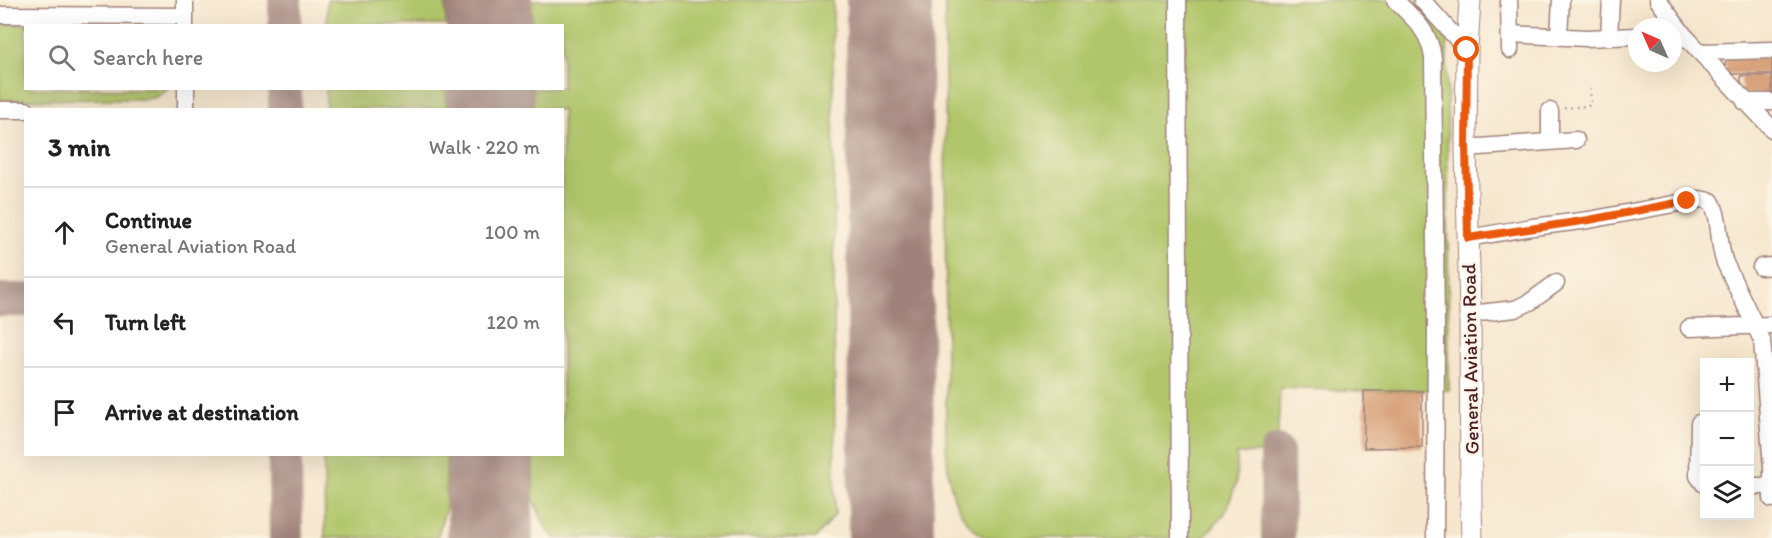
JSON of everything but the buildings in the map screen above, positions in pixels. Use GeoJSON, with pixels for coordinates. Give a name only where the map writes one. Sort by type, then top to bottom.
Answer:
{"type":"FeatureCollection","features":[{"type":"Feature","properties":{"kind":"main road","name":"General Aviation Road"},"geometry":{"type":"LineString","coordinates":[[1470,0],[1466,148],[1472,538]]}},
{"type":"Feature","properties":{"kind":"street"},"geometry":{"type":"LineString","coordinates":[[1178,0],[1180,538]]}},
{"type":"Feature","properties":{"kind":"street"},"geometry":{"type":"LineString","coordinates":[[1395,0],[1425,32],[1432,48],[1433,58],[1436,327],[1435,538]]}},
{"type":"Feature","properties":{"kind":"street"},"geometry":{"type":"LineString","coordinates":[[1422,0],[1467,50]]}},
{"type":"Feature","properties":{"kind":"street"},"geometry":{"type":"LineString","coordinates":[[1559,36],[1561,0]]}},
{"type":"Feature","properties":{"kind":"street"},"geometry":{"type":"LineString","coordinates":[[1609,36],[1611,0]]}},
{"type":"Feature","properties":{"kind":"street"},"geometry":{"type":"LineString","coordinates":[[1658,0],[1667,0]]}},
{"type":"Feature","properties":{"kind":"street"},"geometry":{"type":"LineString","coordinates":[[1658,0],[1669,18]]}},
{"type":"Feature","properties":{"kind":"street"},"geometry":{"type":"LineString","coordinates":[[1509,1],[1510,42],[1559,36],[1586,38],[1628,36]]}},
{"type":"Feature","properties":{"kind":"street"},"geometry":{"type":"LineString","coordinates":[[0,15],[185,14]]}},
{"type":"Feature","properties":{"kind":"street"},"geometry":{"type":"LineString","coordinates":[[1682,37],[1700,52],[1772,129]]}},
{"type":"Feature","properties":{"kind":"street"},"geometry":{"type":"LineString","coordinates":[[1700,52],[1772,50]]}},
{"type":"Feature","properties":{"kind":"street"},"geometry":{"type":"LineString","coordinates":[[186,90],[186,108]]}},
{"type":"Feature","properties":{"kind":"street"},"geometry":{"type":"LineString","coordinates":[[1745,102],[1772,102]]}},
{"type":"Feature","properties":{"kind":"street"},"geometry":{"type":"LineString","coordinates":[[0,110],[24,110]]}},
{"type":"Feature","properties":{"kind":"street"},"geometry":{"type":"LineString","coordinates":[[1550,111],[1550,142]]}},
{"type":"Feature","properties":{"kind":"street"},"geometry":{"type":"LineString","coordinates":[[1466,148],[1576,140]]}},
{"type":"Feature","properties":{"kind":"street"},"geometry":{"type":"LineString","coordinates":[[1468,238],[1589,220],[1701,199],[1711,201],[1717,212],[1725,263],[1764,325],[1762,340],[1772,468],[1772,499]]}},
{"type":"Feature","properties":{"kind":"street"},"geometry":{"type":"LineString","coordinates":[[1470,314],[1515,309],[1530,302],[1556,283]]}},
{"type":"Feature","properties":{"kind":"street"},"geometry":{"type":"LineString","coordinates":[[1689,328],[1764,325]]}},
{"type":"Feature","properties":{"kind":"street"},"geometry":{"type":"LineString","coordinates":[[1699,423],[1698,476],[1700,479]]}},
{"type":"Feature","properties":{"kind":"street"},"geometry":{"type":"LineString","coordinates":[[1754,486],[1772,486]]}},
{"type":"Feature","properties":{"kind":"path"},"geometry":{"type":"LineString","coordinates":[[1550,111],[1588,106],[1591,104],[1590,89]]}},
{"type":"Feature","properties":{"kind":"green space"},"geometry":{"type":"Polygon","coordinates":[[[327,0],[445,0],[446,24],[327,24],[327,0]]]}},
{"type":"Feature","properties":{"kind":"green space"},"geometry":{"type":"Polygon","coordinates":[[[532,0],[833,0],[835,515],[815,538],[555,538],[547,530],[533,499],[533,456],[564,456],[564,108],[533,108],[533,90],[564,90],[564,24],[532,24],[532,0]]]}},
{"type":"Feature","properties":{"kind":"green space"},"geometry":{"type":"Polygon","coordinates":[[[945,0],[1415,0],[1447,35],[1449,390],[1364,391],[1280,388],[1277,452],[1237,454],[1236,484],[1225,513],[1203,538],[985,538],[965,519],[959,509],[951,485],[947,459],[945,0]]]}},
{"type":"Feature","properties":{"kind":"green space"},"geometry":{"type":"Polygon","coordinates":[[[0,24],[24,24],[24,90],[167,90],[157,97],[147,99],[0,100],[0,24]]]}},
{"type":"Feature","properties":{"kind":"green space"},"geometry":{"type":"Polygon","coordinates":[[[326,90],[446,90],[446,108],[326,108],[326,90]]]}},
{"type":"Feature","properties":{"kind":"green space"},"geometry":{"type":"Polygon","coordinates":[[[324,456],[446,456],[446,508],[437,538],[325,538],[324,456]]]}},
{"type":"Feature","properties":{"kind":"taxiway"},"geometry":{"type":"LineString","coordinates":[[285,0],[285,24]]}},
{"type":"Feature","properties":{"kind":"taxiway"},"geometry":{"type":"LineString","coordinates":[[285,90],[285,108]]}},
{"type":"Feature","properties":{"kind":"taxiway"},"geometry":{"type":"LineString","coordinates":[[0,300],[24,300]]}},
{"type":"Feature","properties":{"kind":"taxiway"},"geometry":{"type":"LineString","coordinates":[[1277,452],[1278,538]]}},
{"type":"Feature","properties":{"kind":"taxiway"},"geometry":{"type":"LineString","coordinates":[[285,456],[286,538]]}},
{"type":"Feature","properties":{"kind":"taxiway"},"geometry":{"type":"LineString","coordinates":[[890,521],[894,538]]}},
{"type":"Feature","properties":{"kind":"taxiway"},"geometry":{"type":"LineString","coordinates":[[490,524],[494,538]]}},
{"type":"Feature","properties":{"kind":"runway"},"geometry":{"type":"LineString","coordinates":[[489,0],[489,24]]}},
{"type":"Feature","properties":{"kind":"runway"},"geometry":{"type":"LineString","coordinates":[[889,0],[891,538]]}},
{"type":"Feature","properties":{"kind":"runway"},"geometry":{"type":"LineString","coordinates":[[490,90],[490,108]]}},
{"type":"Feature","properties":{"kind":"runway"},"geometry":{"type":"LineString","coordinates":[[490,456],[490,538]]}},
{"type":"Feature","properties":{"kind":"route"},"geometry":{"type":"LineString","coordinates":[[1467,50],[1468,238],[1589,220],[1687,201]]}}]}
